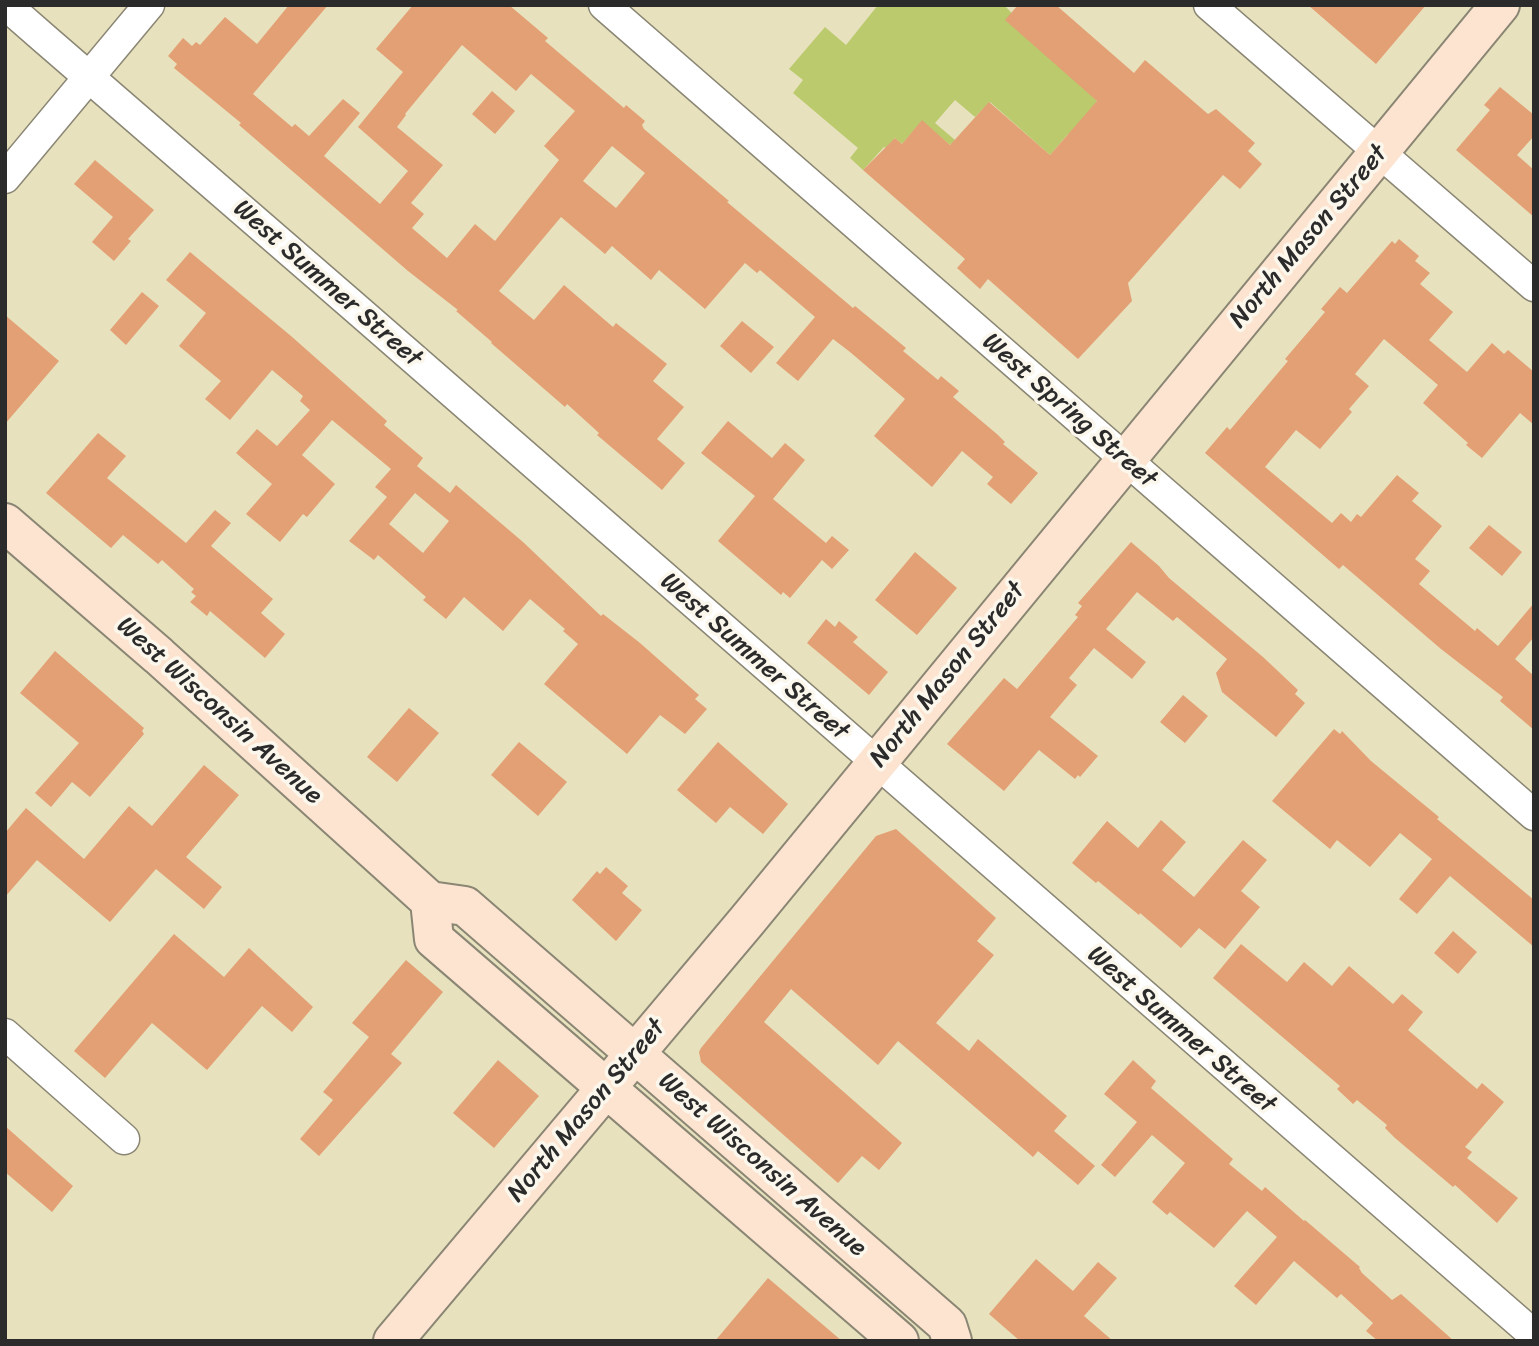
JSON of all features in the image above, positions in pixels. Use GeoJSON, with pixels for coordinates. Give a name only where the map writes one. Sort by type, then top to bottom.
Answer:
{"type":"FeatureCollection","features":[{"type":"Feature","properties":{"kind":"main road","name":"North Mason Street"},"geometry":{"type":"LineString","coordinates":[[393,1341],[635,1054],[1500,5]]}},
{"type":"Feature","properties":{"kind":"main road","name":"West Wisconsin Avenue"},"geometry":{"type":"LineString","coordinates":[[5,523],[159,656],[430,901],[465,906],[947,1325],[952,1341]]}},
{"type":"Feature","properties":{"kind":"main road"},"geometry":{"type":"LineString","coordinates":[[430,901],[434,939],[469,942],[582,1039],[598,1049],[635,1054]]}},
{"type":"Feature","properties":{"kind":"main road","name":"West Wisconsin Avenue"},"geometry":{"type":"LineString","coordinates":[[434,939],[899,1341]]}},
{"type":"Feature","properties":{"kind":"main road"},"geometry":{"type":"LineString","coordinates":[[606,1088],[648,1099],[660,1107],[840,1258],[904,1288]]}},
{"type":"Feature","properties":{"kind":"street","name":"West Summer Street"},"geometry":{"type":"LineString","coordinates":[[6,5],[1534,1335]]}},
{"type":"Feature","properties":{"kind":"street"},"geometry":{"type":"LineString","coordinates":[[5,178],[149,5]]}},
{"type":"Feature","properties":{"kind":"street","name":"West Spring Street"},"geometry":{"type":"LineString","coordinates":[[604,5],[1534,815]]}},
{"type":"Feature","properties":{"kind":"street"},"geometry":{"type":"LineString","coordinates":[[1209,5],[1534,286]]}},
{"type":"Feature","properties":{"kind":"street"},"geometry":{"type":"LineString","coordinates":[[5,1034],[124,1139]]}},
{"type":"Feature","properties":{"kind":"green space"},"geometry":{"type":"Polygon","coordinates":[[[878,5],[1004,5],[1097,101],[1080,133],[1068,134],[1050,155],[990,102],[975,117],[955,100],[935,123],[955,140],[950,145],[922,121],[902,144],[895,138],[863,170],[850,158],[858,148],[793,93],[803,80],[789,69],[825,27],[846,45],[878,5]]]}},
{"type":"Feature","properties":{"kind":"building"},"geometry":{"type":"Polygon","coordinates":[[[289,5],[328,5],[253,94],[292,127],[295,124],[309,136],[343,99],[360,113],[324,156],[380,204],[408,171],[358,127],[403,72],[376,49],[413,5],[509,5],[548,38],[545,41],[624,108],[626,105],[645,121],[642,125],[644,129],[729,201],[727,202],[853,308],[855,306],[906,348],[903,351],[938,380],[941,376],[959,391],[953,397],[1038,473],[1011,504],[987,484],[993,477],[962,451],[932,487],[874,436],[905,399],[850,352],[833,339],[798,381],[776,363],[815,317],[760,270],[757,273],[745,263],[705,309],[659,270],[651,280],[612,246],[605,254],[561,217],[499,291],[534,320],[564,285],[613,327],[616,323],[667,364],[653,381],[684,407],[657,439],[685,463],[662,490],[597,435],[599,433],[567,404],[565,407],[491,343],[456,311],[458,310],[408,271],[239,125],[241,123],[174,68],[177,64],[168,56],[183,38],[192,46],[196,42],[200,45],[225,17],[257,44],[289,5]],[[462,45],[397,127],[443,165],[411,203],[424,214],[412,228],[447,258],[475,224],[495,241],[559,160],[544,146],[575,111],[531,74],[516,91],[462,45]],[[612,146],[583,181],[616,208],[645,173],[612,146]]]}},
{"type":"Feature","properties":{"kind":"building"},"geometry":{"type":"Polygon","coordinates":[[[1018,5],[1056,5],[1134,73],[1145,60],[1208,114],[1216,109],[1255,143],[1248,151],[1262,164],[1240,189],[1223,175],[1128,283],[1132,301],[1078,359],[988,279],[980,289],[957,268],[965,259],[863,170],[895,138],[902,144],[922,120],[950,145],[989,102],[1050,155],[1097,101],[1005,20],[1018,5]]]}},
{"type":"Feature","properties":{"kind":"building"},"geometry":{"type":"Polygon","coordinates":[[[1308,5],[1426,5],[1376,64],[1308,5]]]}},
{"type":"Feature","properties":{"kind":"building"},"geometry":{"type":"Polygon","coordinates":[[[1500,87],[1534,115],[1534,136],[1517,155],[1534,170],[1534,217],[1456,150],[1490,110],[1484,105],[1500,87]]]}},
{"type":"Feature","properties":{"kind":"building"},"geometry":{"type":"Polygon","coordinates":[[[492,91],[515,111],[495,134],[472,114],[492,91]]]}},
{"type":"Feature","properties":{"kind":"building"},"geometry":{"type":"Polygon","coordinates":[[[95,160],[154,210],[128,239],[131,241],[114,261],[92,242],[113,217],[74,184],[95,160]]]}},
{"type":"Feature","properties":{"kind":"building"},"geometry":{"type":"Polygon","coordinates":[[[1399,239],[1419,256],[1415,261],[1430,273],[1420,284],[1453,312],[1429,340],[1467,372],[1492,343],[1504,354],[1508,350],[1534,372],[1534,425],[1520,413],[1482,458],[1423,403],[1438,385],[1384,339],[1355,374],[1369,386],[1349,409],[1352,412],[1320,449],[1296,430],[1265,467],[1332,523],[1341,513],[1351,522],[1357,514],[1361,517],[1397,475],[1419,493],[1412,501],[1442,526],[1415,559],[1430,571],[1419,584],[1475,631],[1477,628],[1498,646],[1534,603],[1534,637],[1515,659],[1534,676],[1534,730],[1500,701],[1503,697],[1441,649],[1343,565],[1339,569],[1205,453],[1227,427],[1230,430],[1288,361],[1285,359],[1325,312],[1321,309],[1340,287],[1347,293],[1392,241],[1395,244],[1399,239]]]}},
{"type":"Feature","properties":{"kind":"building"},"geometry":{"type":"Polygon","coordinates":[[[190,252],[387,421],[384,425],[423,458],[417,466],[450,493],[456,485],[523,542],[601,616],[603,614],[640,643],[699,695],[695,699],[707,709],[685,734],[660,715],[627,754],[544,684],[578,644],[530,599],[503,631],[464,597],[446,619],[423,600],[426,597],[378,555],[374,560],[349,541],[387,497],[375,487],[391,469],[332,420],[302,455],[335,484],[307,517],[303,514],[280,542],[246,514],[272,484],[236,453],[257,429],[277,446],[310,410],[300,401],[303,396],[272,370],[230,420],[205,399],[221,381],[179,346],[206,313],[166,280],[190,252]],[[415,493],[389,524],[423,553],[449,521],[415,493]]]}},
{"type":"Feature","properties":{"kind":"building"},"geometry":{"type":"Polygon","coordinates":[[[142,292],[159,306],[126,345],[110,330],[142,292]]]}},
{"type":"Feature","properties":{"kind":"building"},"geometry":{"type":"Polygon","coordinates":[[[5,315],[59,361],[5,424],[5,315]]]}},
{"type":"Feature","properties":{"kind":"building"},"geometry":{"type":"Polygon","coordinates":[[[742,321],[774,347],[751,373],[720,346],[742,321]]]}},
{"type":"Feature","properties":{"kind":"building"},"geometry":{"type":"Polygon","coordinates":[[[728,421],[772,458],[785,443],[805,460],[773,499],[826,543],[832,536],[849,550],[832,569],[822,560],[790,598],[783,592],[781,595],[718,541],[755,496],[701,453],[728,421]]]}},
{"type":"Feature","properties":{"kind":"building"},"geometry":{"type":"Polygon","coordinates":[[[98,433],[126,456],[107,478],[186,543],[215,510],[231,523],[211,546],[273,599],[261,613],[285,634],[265,658],[210,611],[207,616],[190,602],[196,596],[191,592],[194,589],[162,560],[158,564],[123,535],[111,548],[46,493],[98,433]]]}},
{"type":"Feature","properties":{"kind":"building"},"geometry":{"type":"Polygon","coordinates":[[[1489,525],[1522,552],[1502,576],[1469,548],[1489,525]]]}},
{"type":"Feature","properties":{"kind":"building"},"geometry":{"type":"Polygon","coordinates":[[[1131,542],[1169,578],[1263,657],[1298,690],[1295,694],[1305,703],[1276,737],[1222,692],[1216,673],[1227,659],[1177,617],[1173,621],[1137,592],[1106,629],[1146,662],[1132,679],[1094,648],[1069,678],[1077,685],[1050,717],[1098,756],[1080,777],[1078,775],[1075,779],[1039,750],[1004,791],[947,744],[1004,678],[1017,689],[1078,617],[1075,615],[1082,606],[1078,603],[1131,542]]]}},
{"type":"Feature","properties":{"kind":"building"},"geometry":{"type":"Polygon","coordinates":[[[915,552],[957,588],[917,635],[875,600],[915,552]]]}},
{"type":"Feature","properties":{"kind":"building"},"geometry":{"type":"Polygon","coordinates":[[[826,619],[835,627],[839,621],[858,637],[853,642],[888,672],[869,695],[807,643],[826,619]]]}},
{"type":"Feature","properties":{"kind":"building"},"geometry":{"type":"Polygon","coordinates":[[[55,651],[144,728],[144,734],[90,797],[72,782],[51,807],[35,793],[79,743],[20,693],[55,651]]]}},
{"type":"Feature","properties":{"kind":"building"},"geometry":{"type":"Polygon","coordinates":[[[1183,695],[1208,716],[1185,743],[1160,722],[1183,695]]]}},
{"type":"Feature","properties":{"kind":"building"},"geometry":{"type":"Polygon","coordinates":[[[409,708],[439,733],[397,782],[367,757],[409,708]]]}},
{"type":"Feature","properties":{"kind":"building"},"geometry":{"type":"Polygon","coordinates":[[[1334,729],[1340,734],[1342,731],[1371,761],[1534,900],[1534,947],[1450,876],[1417,914],[1399,899],[1432,859],[1400,833],[1370,867],[1337,840],[1330,849],[1272,801],[1334,729]]]}},
{"type":"Feature","properties":{"kind":"building"},"geometry":{"type":"Polygon","coordinates":[[[519,742],[567,782],[538,816],[491,775],[519,742]]]}},
{"type":"Feature","properties":{"kind":"building"},"geometry":{"type":"Polygon","coordinates":[[[718,742],[788,804],[763,834],[730,807],[716,823],[677,790],[718,742]]]}},
{"type":"Feature","properties":{"kind":"building"},"geometry":{"type":"Polygon","coordinates":[[[204,765],[239,795],[186,857],[222,887],[204,909],[156,869],[110,922],[37,860],[5,897],[5,833],[26,808],[84,859],[129,806],[152,826],[204,765]]]}},
{"type":"Feature","properties":{"kind":"building"},"geometry":{"type":"Polygon","coordinates":[[[1161,820],[1186,842],[1162,870],[1194,897],[1243,840],[1267,860],[1241,891],[1260,907],[1225,949],[1199,928],[1181,948],[1140,913],[1139,915],[1072,863],[1107,821],[1138,848],[1161,820]]]}},
{"type":"Feature","properties":{"kind":"building"},"geometry":{"type":"Polygon","coordinates":[[[896,829],[996,918],[977,941],[994,955],[936,1023],[969,1051],[978,1039],[1067,1116],[1054,1131],[1095,1166],[1078,1185],[1038,1151],[1033,1157],[898,1041],[878,1065],[791,989],[764,1022],[902,1143],[879,1170],[862,1156],[838,1183],[701,1062],[701,1048],[876,836],[896,829]]]}},
{"type":"Feature","properties":{"kind":"building"},"geometry":{"type":"Polygon","coordinates":[[[606,867],[628,886],[622,893],[642,910],[616,941],[572,900],[597,871],[600,874],[606,867]]]}},
{"type":"Feature","properties":{"kind":"building"},"geometry":{"type":"Polygon","coordinates":[[[1453,931],[1477,952],[1458,974],[1434,953],[1453,931]]]}},
{"type":"Feature","properties":{"kind":"building"},"geometry":{"type":"Polygon","coordinates":[[[174,934],[224,977],[249,948],[313,1007],[292,1032],[262,1006],[207,1070],[152,1023],[105,1078],[74,1051],[174,934]]]}},
{"type":"Feature","properties":{"kind":"building"},"geometry":{"type":"Polygon","coordinates":[[[1241,944],[1287,982],[1304,962],[1332,986],[1349,966],[1393,1004],[1402,994],[1423,1012],[1408,1030],[1477,1089],[1482,1083],[1504,1102],[1465,1147],[1472,1152],[1467,1158],[1518,1198],[1497,1223],[1455,1185],[1453,1187],[1395,1138],[1385,1128],[1387,1125],[1357,1100],[1353,1104],[1337,1089],[1340,1086],[1213,978],[1241,944]]]}},
{"type":"Feature","properties":{"kind":"building"},"geometry":{"type":"Polygon","coordinates":[[[406,960],[443,992],[391,1054],[402,1063],[319,1156],[300,1139],[333,1100],[323,1092],[369,1037],[352,1023],[406,960]]]}},
{"type":"Feature","properties":{"kind":"building"},"geometry":{"type":"Polygon","coordinates":[[[498,1060],[539,1096],[494,1148],[453,1113],[498,1060]]]}},
{"type":"Feature","properties":{"kind":"building"},"geometry":{"type":"Polygon","coordinates":[[[1133,1060],[1156,1081],[1151,1088],[1233,1159],[1229,1164],[1262,1191],[1265,1187],[1305,1220],[1360,1267],[1362,1273],[1392,1300],[1401,1294],[1454,1341],[1378,1341],[1366,1331],[1373,1323],[1341,1294],[1337,1298],[1294,1261],[1256,1305],[1234,1286],[1277,1237],[1247,1211],[1214,1248],[1170,1212],[1167,1215],[1152,1202],[1185,1163],[1152,1135],[1115,1177],[1101,1165],[1137,1122],[1104,1094],[1133,1060]]]}},
{"type":"Feature","properties":{"kind":"building"},"geometry":{"type":"Polygon","coordinates":[[[5,1126],[73,1186],[52,1212],[5,1172],[5,1126]]]}},
{"type":"Feature","properties":{"kind":"building"},"geometry":{"type":"Polygon","coordinates":[[[1036,1259],[1073,1291],[1098,1262],[1117,1278],[1084,1316],[1113,1341],[1020,1341],[989,1314],[1036,1259]]]}},
{"type":"Feature","properties":{"kind":"building"},"geometry":{"type":"Polygon","coordinates":[[[768,1278],[842,1341],[715,1341],[768,1278]]]}}]}
